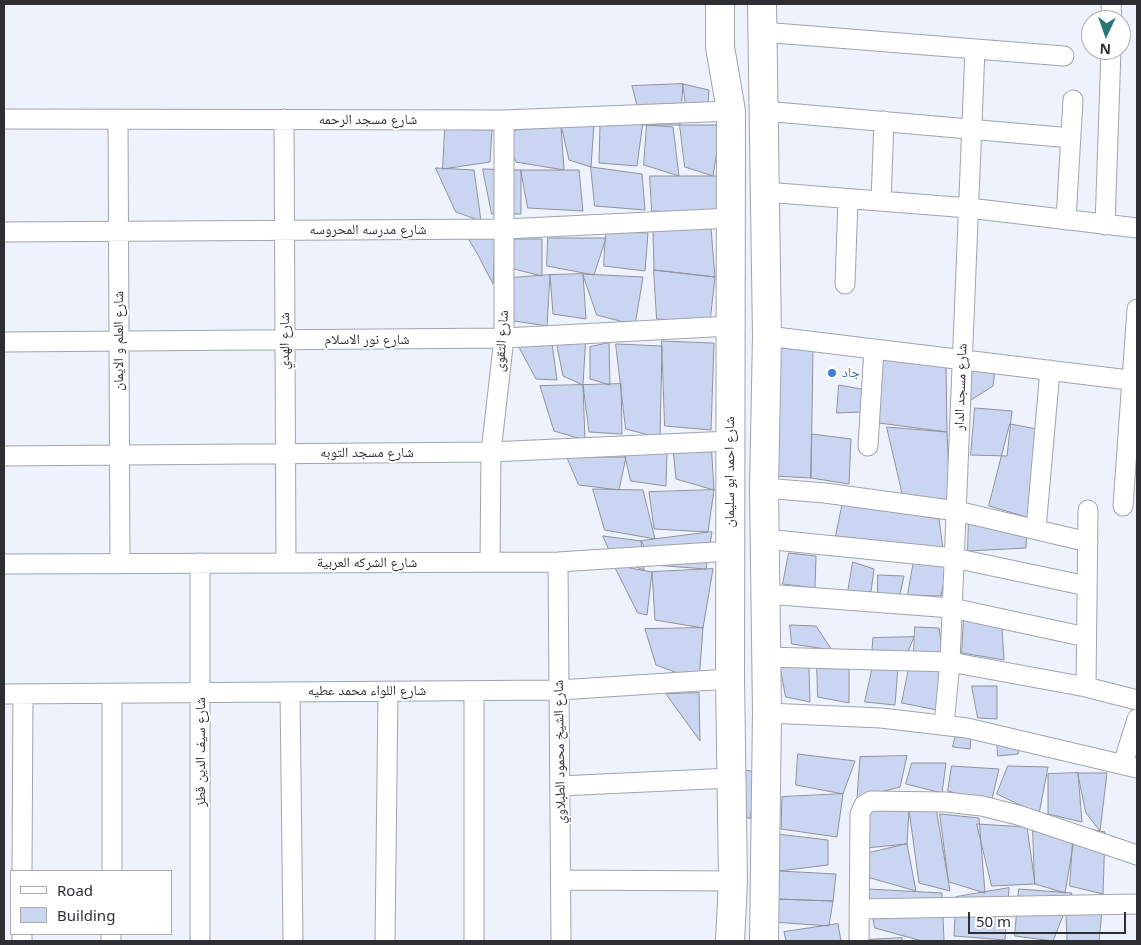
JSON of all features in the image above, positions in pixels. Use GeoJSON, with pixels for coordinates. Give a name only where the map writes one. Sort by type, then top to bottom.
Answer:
{"type":"FeatureCollection","features":[{"type":"Feature","properties":{"kind":"main road","name":"شارع احمد ابو سليمان"},"geometry":{"type":"LineString","coordinates":[[720,4],[720,47],[731,111],[730,678],[733,881],[730,941]]}},
{"type":"Feature","properties":{"kind":"main road"},"geometry":{"type":"LineString","coordinates":[[762,4],[767,336],[764,488],[767,713],[764,941]]}},
{"type":"Feature","properties":{"kind":"main road"},"geometry":{"type":"LineString","coordinates":[[720,47],[763,41]]}},
{"type":"Feature","properties":{"kind":"main road"},"geometry":{"type":"LineString","coordinates":[[730,430],[765,427]]}},
{"type":"Feature","properties":{"kind":"main road"},"geometry":{"type":"LineString","coordinates":[[731,768],[766,768]]}},
{"type":"Feature","properties":{"kind":"street"},"geometry":{"type":"LineString","coordinates":[[763,41],[975,48],[1064,56]]}},
{"type":"Feature","properties":{"kind":"street","name":"شارع مسجد الدار"},"geometry":{"type":"LineString","coordinates":[[944,725],[950,662],[975,48]]}},
{"type":"Feature","properties":{"kind":"street"},"geometry":{"type":"LineString","coordinates":[[1105,225],[1111,60]]}},
{"type":"Feature","properties":{"kind":"street"},"geometry":{"type":"LineString","coordinates":[[1066,220],[1073,100]]}},
{"type":"Feature","properties":{"kind":"street","name":"شارع مسجد الرحمه"},"geometry":{"type":"LineString","coordinates":[[4,118],[504,120],[731,111]]}},
{"type":"Feature","properties":{"kind":"street"},"geometry":{"type":"LineString","coordinates":[[764,111],[1071,138]]}},
{"type":"Feature","properties":{"kind":"street","name":"شارع العلم و الايمان"},"geometry":{"type":"LineString","coordinates":[[118,119],[120,564]]}},
{"type":"Feature","properties":{"kind":"street","name":"شارع الهدي"},"geometry":{"type":"LineString","coordinates":[[284,119],[286,563]]}},
{"type":"Feature","properties":{"kind":"street","name":"شارع التقوى"},"geometry":{"type":"LineString","coordinates":[[490,562],[491,452],[504,338],[504,120]]}},
{"type":"Feature","properties":{"kind":"street"},"geometry":{"type":"LineString","coordinates":[[881,201],[884,122]]}},
{"type":"Feature","properties":{"kind":"street"},"geometry":{"type":"LineString","coordinates":[[765,192],[968,208],[1137,228]]}},
{"type":"Feature","properties":{"kind":"street"},"geometry":{"type":"LineString","coordinates":[[845,284],[848,199]]}},
{"type":"Feature","properties":{"kind":"street","name":"شارع مدرسه المحروسه"},"geometry":{"type":"LineString","coordinates":[[4,232],[505,230],[731,218]]}},
{"type":"Feature","properties":{"kind":"street"},"geometry":{"type":"LineString","coordinates":[[1123,506],[1135,380],[1137,309]]}},
{"type":"Feature","properties":{"kind":"street","name":"شارع نور الاسلام"},"geometry":{"type":"LineString","coordinates":[[4,342],[504,338],[731,326]]}},
{"type":"Feature","properties":{"kind":"street"},"geometry":{"type":"LineString","coordinates":[[767,336],[1135,380]]}},
{"type":"Feature","properties":{"kind":"street"},"geometry":{"type":"LineString","coordinates":[[868,446],[874,349]]}},
{"type":"Feature","properties":{"kind":"street"},"geometry":{"type":"LineString","coordinates":[[1036,529],[1050,370]]}},
{"type":"Feature","properties":{"kind":"street","name":"شارع مسجد التوبه"},"geometry":{"type":"LineString","coordinates":[[4,456],[491,452],[730,430]]}},
{"type":"Feature","properties":{"kind":"street"},"geometry":{"type":"LineString","coordinates":[[764,488],[869,498],[956,511],[1088,542]]}},
{"type":"Feature","properties":{"kind":"street"},"geometry":{"type":"LineString","coordinates":[[1086,687],[1088,510]]}},
{"type":"Feature","properties":{"kind":"street"},"geometry":{"type":"LineString","coordinates":[[765,539],[954,558],[1087,586]]}},
{"type":"Feature","properties":{"kind":"street","name":"شارع الشركه العربية"},"geometry":{"type":"LineString","coordinates":[[4,564],[558,562],[730,551]]}},
{"type":"Feature","properties":{"kind":"street","name":"شارع الشيخ محمود الطبلاوي"},"geometry":{"type":"LineString","coordinates":[[558,562],[561,941]]}},
{"type":"Feature","properties":{"kind":"street","name":"شارع سيف الدين قطز"},"geometry":{"type":"LineString","coordinates":[[200,563],[202,692],[200,941]]}},
{"type":"Feature","properties":{"kind":"street"},"geometry":{"type":"LineString","coordinates":[[766,594],[952,608],[1086,637]]}},
{"type":"Feature","properties":{"kind":"street"},"geometry":{"type":"LineString","coordinates":[[766,657],[950,662],[1086,687],[1137,700]]}},
{"type":"Feature","properties":{"kind":"street","name":"شارع اللواء محمد عطيه"},"geometry":{"type":"LineString","coordinates":[[4,694],[559,690],[730,678]]}},
{"type":"Feature","properties":{"kind":"street"},"geometry":{"type":"LineString","coordinates":[[474,690],[474,941]]}},
{"type":"Feature","properties":{"kind":"street"},"geometry":{"type":"LineString","coordinates":[[385,941],[388,691]]}},
{"type":"Feature","properties":{"kind":"street"},"geometry":{"type":"LineString","coordinates":[[290,692],[293,941]]}},
{"type":"Feature","properties":{"kind":"street"},"geometry":{"type":"LineString","coordinates":[[112,693],[112,870]]}},
{"type":"Feature","properties":{"kind":"street"},"geometry":{"type":"LineString","coordinates":[[22,870],[23,694]]}},
{"type":"Feature","properties":{"kind":"street"},"geometry":{"type":"LineString","coordinates":[[767,713],[881,718],[944,725],[1055,747],[1130,766],[1137,719]]}},
{"type":"Feature","properties":{"kind":"street"},"geometry":{"type":"LineString","coordinates":[[560,786],[731,768]]}},
{"type":"Feature","properties":{"kind":"street"},"geometry":{"type":"LineString","coordinates":[[859,941],[860,814],[864,805],[875,800],[945,802],[982,806],[1018,815],[1137,854]]}},
{"type":"Feature","properties":{"kind":"street"},"geometry":{"type":"LineString","coordinates":[[561,880],[733,881]]}},
{"type":"Feature","properties":{"kind":"street"},"geometry":{"type":"LineString","coordinates":[[859,909],[1137,904]]}},
{"type":"Feature","properties":{"kind":"building"},"geometry":{"type":"Polygon","coordinates":[[[683,84],[680,125],[642,125],[632,86],[683,84]]]}},
{"type":"Feature","properties":{"kind":"building"},"geometry":{"type":"Polygon","coordinates":[[[683,84],[709,90],[707,121],[688,120],[683,84]]]}},
{"type":"Feature","properties":{"kind":"building"},"geometry":{"type":"Polygon","coordinates":[[[644,114],[637,166],[599,163],[600,126],[644,114]]]}},
{"type":"Feature","properties":{"kind":"building"},"geometry":{"type":"Polygon","coordinates":[[[594,124],[591,167],[569,160],[561,125],[594,124]]]}},
{"type":"Feature","properties":{"kind":"building"},"geometry":{"type":"Polygon","coordinates":[[[561,125],[564,170],[516,162],[504,132],[561,125]]]}},
{"type":"Feature","properties":{"kind":"building"},"geometry":{"type":"Polygon","coordinates":[[[647,125],[673,127],[679,176],[644,165],[647,125]]]}},
{"type":"Feature","properties":{"kind":"building"},"geometry":{"type":"Polygon","coordinates":[[[680,125],[721,125],[713,176],[685,167],[680,125]]]}},
{"type":"Feature","properties":{"kind":"building"},"geometry":{"type":"Polygon","coordinates":[[[445,129],[492,130],[490,162],[443,169],[445,129]]]}},
{"type":"Feature","properties":{"kind":"building"},"geometry":{"type":"Polygon","coordinates":[[[591,167],[642,174],[645,210],[595,206],[591,167]]]}},
{"type":"Feature","properties":{"kind":"building"},"geometry":{"type":"Polygon","coordinates":[[[436,168],[474,170],[481,221],[456,212],[436,168]]]}},
{"type":"Feature","properties":{"kind":"building"},"geometry":{"type":"Polygon","coordinates":[[[483,169],[521,170],[521,214],[492,214],[483,169]]]}},
{"type":"Feature","properties":{"kind":"building"},"geometry":{"type":"Polygon","coordinates":[[[521,170],[579,170],[583,211],[528,208],[521,170]]]}},
{"type":"Feature","properties":{"kind":"building"},"geometry":{"type":"Polygon","coordinates":[[[650,176],[720,176],[716,214],[652,211],[650,176]]]}},
{"type":"Feature","properties":{"kind":"building"},"geometry":{"type":"Polygon","coordinates":[[[458,221],[496,221],[493,284],[478,255],[458,221]]]}},
{"type":"Feature","properties":{"kind":"building"},"geometry":{"type":"Polygon","coordinates":[[[711,228],[715,277],[654,270],[653,231],[711,228]]]}},
{"type":"Feature","properties":{"kind":"building"},"geometry":{"type":"Polygon","coordinates":[[[606,232],[648,233],[645,271],[604,266],[606,232]]]}},
{"type":"Feature","properties":{"kind":"building"},"geometry":{"type":"Polygon","coordinates":[[[548,238],[606,238],[594,275],[547,266],[548,238]]]}},
{"type":"Feature","properties":{"kind":"building"},"geometry":{"type":"Polygon","coordinates":[[[511,239],[542,239],[542,276],[514,269],[511,239]]]}},
{"type":"Feature","properties":{"kind":"building"},"geometry":{"type":"Polygon","coordinates":[[[654,270],[715,277],[710,322],[657,319],[654,270]]]}},
{"type":"Feature","properties":{"kind":"building"},"geometry":{"type":"Polygon","coordinates":[[[583,274],[643,277],[635,325],[597,315],[583,274]]]}},
{"type":"Feature","properties":{"kind":"building"},"geometry":{"type":"Polygon","coordinates":[[[583,274],[586,319],[553,314],[550,275],[583,274]]]}},
{"type":"Feature","properties":{"kind":"building"},"geometry":{"type":"Polygon","coordinates":[[[550,275],[547,326],[514,321],[510,278],[550,275]]]}},
{"type":"Feature","properties":{"kind":"building"},"geometry":{"type":"Polygon","coordinates":[[[586,334],[583,385],[563,376],[556,341],[586,334]]]}},
{"type":"Feature","properties":{"kind":"building"},"geometry":{"type":"Polygon","coordinates":[[[551,336],[557,380],[536,379],[514,338],[551,336]]]}},
{"type":"Feature","properties":{"kind":"building"},"geometry":{"type":"Polygon","coordinates":[[[662,341],[714,343],[711,430],[665,426],[662,341]]]}},
{"type":"Feature","properties":{"kind":"building"},"geometry":{"type":"Polygon","coordinates":[[[609,343],[610,385],[590,379],[590,347],[609,343]]]}},
{"type":"Feature","properties":{"kind":"building"},"geometry":{"type":"Polygon","coordinates":[[[616,344],[662,346],[660,438],[626,429],[616,344]]]}},
{"type":"Feature","properties":{"kind":"building"},"geometry":{"type":"Polygon","coordinates":[[[773,347],[813,351],[811,478],[775,476],[773,347]]]}},
{"type":"Feature","properties":{"kind":"building"},"geometry":{"type":"Polygon","coordinates":[[[874,357],[946,365],[947,432],[879,423],[874,357]]]}},
{"type":"Feature","properties":{"kind":"building"},"geometry":{"type":"Polygon","coordinates":[[[971,367],[995,370],[993,386],[968,402],[971,367]]]}},
{"type":"Feature","properties":{"kind":"building"},"geometry":{"type":"Polygon","coordinates":[[[621,384],[622,434],[589,432],[583,385],[621,384]]]}},
{"type":"Feature","properties":{"kind":"building"},"geometry":{"type":"Polygon","coordinates":[[[583,385],[585,440],[554,431],[540,386],[583,385]]]}},
{"type":"Feature","properties":{"kind":"building"},"geometry":{"type":"Polygon","coordinates":[[[839,385],[872,391],[863,412],[837,413],[839,385]]]}},
{"type":"Feature","properties":{"kind":"building"},"geometry":{"type":"Polygon","coordinates":[[[975,408],[1012,411],[1007,456],[971,455],[975,408]]]}},
{"type":"Feature","properties":{"kind":"building"},"geometry":{"type":"Polygon","coordinates":[[[1010,424],[1037,429],[1030,518],[989,506],[1010,424]]]}},
{"type":"Feature","properties":{"kind":"building"},"geometry":{"type":"Polygon","coordinates":[[[887,427],[947,432],[950,501],[903,496],[887,427]]]}},
{"type":"Feature","properties":{"kind":"building"},"geometry":{"type":"Polygon","coordinates":[[[812,434],[851,439],[849,484],[811,478],[812,434]]]}},
{"type":"Feature","properties":{"kind":"building"},"geometry":{"type":"Polygon","coordinates":[[[711,441],[714,490],[676,479],[673,449],[711,441]]]}},
{"type":"Feature","properties":{"kind":"building"},"geometry":{"type":"Polygon","coordinates":[[[623,446],[667,453],[666,486],[631,481],[623,446]]]}},
{"type":"Feature","properties":{"kind":"building"},"geometry":{"type":"Polygon","coordinates":[[[567,457],[626,457],[619,490],[579,485],[567,457]]]}},
{"type":"Feature","properties":{"kind":"building"},"geometry":{"type":"Polygon","coordinates":[[[593,489],[643,490],[655,539],[605,530],[593,489]]]}},
{"type":"Feature","properties":{"kind":"building"},"geometry":{"type":"Polygon","coordinates":[[[714,490],[708,532],[654,529],[649,492],[714,490]]]}},
{"type":"Feature","properties":{"kind":"building"},"geometry":{"type":"Polygon","coordinates":[[[843,501],[939,519],[943,549],[836,536],[843,501]]]}},
{"type":"Feature","properties":{"kind":"building"},"geometry":{"type":"Polygon","coordinates":[[[969,513],[1027,527],[1026,548],[968,551],[969,513]]]}},
{"type":"Feature","properties":{"kind":"building"},"geometry":{"type":"Polygon","coordinates":[[[712,532],[706,569],[654,565],[641,541],[712,532]]]}},
{"type":"Feature","properties":{"kind":"building"},"geometry":{"type":"Polygon","coordinates":[[[603,536],[641,541],[644,570],[613,558],[603,536]]]}},
{"type":"Feature","properties":{"kind":"building"},"geometry":{"type":"Polygon","coordinates":[[[789,553],[816,556],[815,588],[783,584],[789,553]]]}},
{"type":"Feature","properties":{"kind":"building"},"geometry":{"type":"Polygon","coordinates":[[[914,560],[947,566],[941,596],[908,595],[914,560]]]}},
{"type":"Feature","properties":{"kind":"building"},"geometry":{"type":"Polygon","coordinates":[[[853,562],[874,569],[871,592],[848,592],[853,562]]]}},
{"type":"Feature","properties":{"kind":"building"},"geometry":{"type":"Polygon","coordinates":[[[614,565],[652,572],[647,615],[638,613],[614,565]]]}},
{"type":"Feature","properties":{"kind":"building"},"geometry":{"type":"Polygon","coordinates":[[[713,569],[703,628],[655,620],[652,572],[713,569]]]}},
{"type":"Feature","properties":{"kind":"building"},"geometry":{"type":"Polygon","coordinates":[[[878,575],[904,576],[900,594],[878,596],[878,575]]]}},
{"type":"Feature","properties":{"kind":"building"},"geometry":{"type":"Polygon","coordinates":[[[964,617],[1002,628],[1004,660],[962,653],[964,617]]]}},
{"type":"Feature","properties":{"kind":"building"},"geometry":{"type":"Polygon","coordinates":[[[790,625],[816,626],[832,650],[792,644],[790,625]]]}},
{"type":"Feature","properties":{"kind":"building"},"geometry":{"type":"Polygon","coordinates":[[[915,627],[939,628],[943,654],[914,652],[915,627]]]}},
{"type":"Feature","properties":{"kind":"building"},"geometry":{"type":"Polygon","coordinates":[[[703,628],[699,681],[656,665],[645,629],[703,628]]]}},
{"type":"Feature","properties":{"kind":"building"},"geometry":{"type":"Polygon","coordinates":[[[914,637],[907,654],[872,650],[873,638],[914,637]]]}},
{"type":"Feature","properties":{"kind":"building"},"geometry":{"type":"Polygon","coordinates":[[[910,663],[944,670],[937,710],[902,703],[910,663]]]}},
{"type":"Feature","properties":{"kind":"building"},"geometry":{"type":"Polygon","coordinates":[[[780,665],[809,668],[810,702],[786,697],[780,665]]]}},
{"type":"Feature","properties":{"kind":"building"},"geometry":{"type":"Polygon","coordinates":[[[817,665],[849,669],[849,703],[818,697],[817,665]]]}},
{"type":"Feature","properties":{"kind":"building"},"geometry":{"type":"Polygon","coordinates":[[[873,666],[898,667],[895,705],[865,702],[873,666]]]}},
{"type":"Feature","properties":{"kind":"building"},"geometry":{"type":"Polygon","coordinates":[[[972,686],[997,686],[997,719],[978,718],[972,686]]]}},
{"type":"Feature","properties":{"kind":"building"},"geometry":{"type":"Polygon","coordinates":[[[699,693],[700,741],[666,694],[699,693]]]}},
{"type":"Feature","properties":{"kind":"building"},"geometry":{"type":"Polygon","coordinates":[[[956,734],[971,737],[970,749],[953,747],[956,734]]]}},
{"type":"Feature","properties":{"kind":"building"},"geometry":{"type":"Polygon","coordinates":[[[997,741],[1019,745],[1018,754],[998,756],[997,741]]]}},
{"type":"Feature","properties":{"kind":"building"},"geometry":{"type":"Polygon","coordinates":[[[798,754],[855,761],[843,794],[796,785],[798,754]]]}},
{"type":"Feature","properties":{"kind":"building"},"geometry":{"type":"Polygon","coordinates":[[[907,756],[900,787],[857,798],[860,757],[907,756]]]}},
{"type":"Feature","properties":{"kind":"building"},"geometry":{"type":"Polygon","coordinates":[[[912,763],[946,763],[942,793],[906,784],[912,763]]]}},
{"type":"Feature","properties":{"kind":"building"},"geometry":{"type":"Polygon","coordinates":[[[722,766],[757,772],[750,819],[719,800],[722,766]]]}},
{"type":"Feature","properties":{"kind":"building"},"geometry":{"type":"Polygon","coordinates":[[[952,766],[999,769],[991,803],[948,791],[952,766]]]}},
{"type":"Feature","properties":{"kind":"building"},"geometry":{"type":"Polygon","coordinates":[[[1008,766],[1048,767],[1039,814],[997,794],[1008,766]]]}},
{"type":"Feature","properties":{"kind":"building"},"geometry":{"type":"Polygon","coordinates":[[[1078,773],[1107,773],[1100,831],[1086,813],[1078,773]]]}},
{"type":"Feature","properties":{"kind":"building"},"geometry":{"type":"Polygon","coordinates":[[[1078,773],[1082,822],[1048,814],[1048,774],[1078,773]]]}},
{"type":"Feature","properties":{"kind":"building"},"geometry":{"type":"Polygon","coordinates":[[[843,794],[837,837],[781,829],[782,797],[843,794]]]}},
{"type":"Feature","properties":{"kind":"building"},"geometry":{"type":"Polygon","coordinates":[[[864,805],[909,810],[907,844],[866,848],[864,805]]]}},
{"type":"Feature","properties":{"kind":"building"},"geometry":{"type":"Polygon","coordinates":[[[936,808],[950,891],[919,883],[909,810],[936,808]]]}},
{"type":"Feature","properties":{"kind":"building"},"geometry":{"type":"Polygon","coordinates":[[[940,814],[979,818],[985,893],[949,882],[940,814]]]}},
{"type":"Feature","properties":{"kind":"building"},"geometry":{"type":"Polygon","coordinates":[[[977,824],[1027,827],[1035,884],[992,886],[977,824]]]}},
{"type":"Feature","properties":{"kind":"building"},"geometry":{"type":"Polygon","coordinates":[[[1074,826],[1105,832],[1103,894],[1070,886],[1074,826]]]}},
{"type":"Feature","properties":{"kind":"building"},"geometry":{"type":"Polygon","coordinates":[[[1033,831],[1075,834],[1065,893],[1035,884],[1033,831]]]}},
{"type":"Feature","properties":{"kind":"building"},"geometry":{"type":"Polygon","coordinates":[[[777,834],[828,840],[828,865],[779,871],[777,834]]]}},
{"type":"Feature","properties":{"kind":"building"},"geometry":{"type":"Polygon","coordinates":[[[907,844],[916,891],[867,877],[869,853],[907,844]]]}},
{"type":"Feature","properties":{"kind":"building"},"geometry":{"type":"Polygon","coordinates":[[[779,871],[836,874],[833,901],[776,899],[779,871]]]}},
{"type":"Feature","properties":{"kind":"building"},"geometry":{"type":"Polygon","coordinates":[[[1009,888],[1005,940],[954,936],[956,897],[1009,888]]]}},
{"type":"Feature","properties":{"kind":"building"},"geometry":{"type":"Polygon","coordinates":[[[868,889],[942,893],[944,941],[922,941],[875,928],[868,889]]]}},
{"type":"Feature","properties":{"kind":"building"},"geometry":{"type":"Polygon","coordinates":[[[1019,889],[1072,893],[1053,941],[1015,936],[1019,889]]]}},
{"type":"Feature","properties":{"kind":"building"},"geometry":{"type":"Polygon","coordinates":[[[776,899],[833,901],[829,926],[773,922],[776,899]]]}},
{"type":"Feature","properties":{"kind":"building"},"geometry":{"type":"Polygon","coordinates":[[[1102,911],[1099,941],[1067,941],[1066,914],[1102,911]]]}},
{"type":"Feature","properties":{"kind":"building"},"geometry":{"type":"Polygon","coordinates":[[[838,924],[841,941],[786,941],[784,932],[838,924]]]}},
{"type":"Feature","properties":{"kind":"building"},"geometry":{"type":"Polygon","coordinates":[[[902,938],[902,941],[859,940],[902,938]]]}},
{"type":"Feature","properties":{"kind":"place","name":"جاد"},"geometry":{"type":"Point","coordinates":[832,373]}}]}
